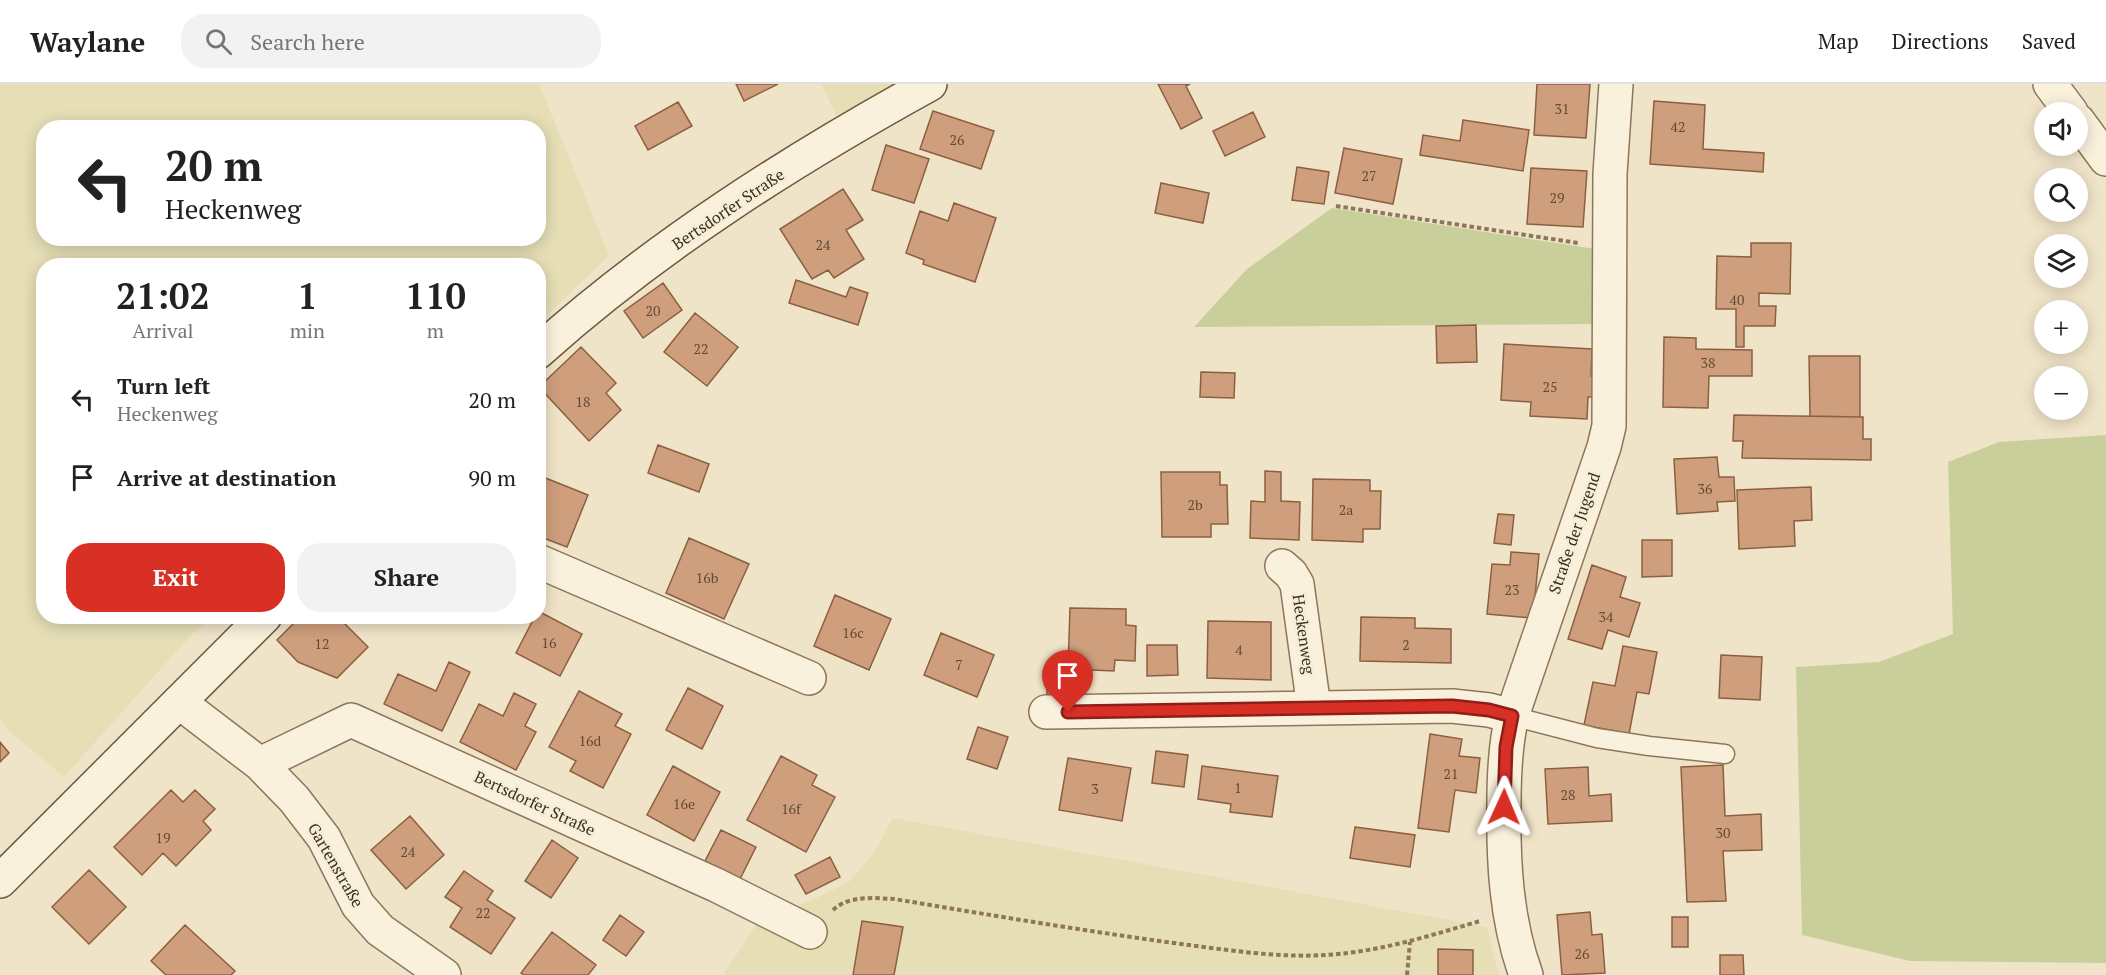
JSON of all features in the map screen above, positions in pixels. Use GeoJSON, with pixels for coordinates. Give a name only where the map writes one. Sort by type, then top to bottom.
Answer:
{"type":"FeatureCollection","features":[{"type":"Feature","properties":{"kind":"street","name":"Bertsdorfer Straße"},"geometry":{"type":"LineString","coordinates":[[546,345],[627,279],[738,199],[848,129],[930,84]]}},
{"type":"Feature","properties":{"kind":"street","name":"Straße der Jugend"},"geometry":{"type":"LineString","coordinates":[[1526,975],[1517,950],[1509,912],[1503,825],[1506,747],[1512,716],[1604,447],[1609,426],[1610,174],[1616,84]]}},
{"type":"Feature","properties":{"kind":"street"},"geometry":{"type":"LineString","coordinates":[[2050,84],[2064,102]]}},
{"type":"Feature","properties":{"kind":"street"},"geometry":{"type":"LineString","coordinates":[[2088,135],[2106,159]]}},
{"type":"Feature","properties":{"kind":"street"},"geometry":{"type":"LineString","coordinates":[[546,564],[809,678]]}},
{"type":"Feature","properties":{"kind":"street","name":"Heckenweg"},"geometry":{"type":"LineString","coordinates":[[1282,566],[1291,573],[1296,584],[1314,708]]}},
{"type":"Feature","properties":{"kind":"street"},"geometry":{"type":"LineString","coordinates":[[1,878],[257,624]]}},
{"type":"Feature","properties":{"kind":"street","name":"Gartenstraße"},"geometry":{"type":"LineString","coordinates":[[179,702],[260,764],[294,799],[324,838],[358,905],[380,930],[444,975]]}},
{"type":"Feature","properties":{"kind":"street"},"geometry":{"type":"LineString","coordinates":[[1046,712],[1452,706],[1489,710],[1512,716]]}},
{"type":"Feature","properties":{"kind":"street","name":"Bertsdorfer Straße"},"geometry":{"type":"LineString","coordinates":[[260,764],[351,720],[716,885],[810,932]]}},
{"type":"Feature","properties":{"kind":"lane"},"geometry":{"type":"LineString","coordinates":[[1512,716],[1597,738],[1725,754]]}},
{"type":"Feature","properties":{"kind":"path"},"geometry":{"type":"LineString","coordinates":[[1336,206],[1610,247]]}},
{"type":"Feature","properties":{"kind":"path"},"geometry":{"type":"LineString","coordinates":[[810,932],[840,903],[868,897],[894,899],[1122,936],[1274,954],[1324,955],[1374,950],[1410,942],[1509,912]]}},
{"type":"Feature","properties":{"kind":"path"},"geometry":{"type":"LineString","coordinates":[[1407,975],[1410,942]]}},
{"type":"Feature","properties":{"kind":"shaded area"},"geometry":{"type":"Polygon","coordinates":[[[0,84],[539,84],[609,255],[546,316],[546,258],[36,258],[36,624],[204,624],[192,634],[64,777],[8,730],[0,719],[0,84]]]}},
{"type":"Feature","properties":{"kind":"shaded area"},"geometry":{"type":"Polygon","coordinates":[[[821,84],[903,84],[838,119],[821,84]]]}},
{"type":"Feature","properties":{"kind":"shaded area"},"geometry":{"type":"Polygon","coordinates":[[[893,818],[1487,927],[1499,975],[723,975],[757,924],[772,912],[808,902],[849,882],[873,854],[893,818]]]}},
{"type":"Feature","properties":{"kind":"green space"},"geometry":{"type":"Polygon","coordinates":[[[1332,208],[1608,251],[1606,324],[1194,327],[1247,269],[1332,208]]]}},
{"type":"Feature","properties":{"kind":"green space"},"geometry":{"type":"Polygon","coordinates":[[[2106,435],[2106,963],[1910,961],[1802,935],[1796,667],[1879,662],[1953,634],[1948,462],[1999,442],[2106,435]]]}},
{"type":"Feature","properties":{"kind":"building"},"geometry":{"type":"Polygon","coordinates":[[[736,84],[778,84],[744,101],[736,84]]]}},
{"type":"Feature","properties":{"kind":"building"},"geometry":{"type":"Polygon","coordinates":[[[1158,84],[1190,84],[1186,86],[1202,118],[1181,129],[1158,84]]]}},
{"type":"Feature","properties":{"kind":"building"},"geometry":{"type":"Polygon","coordinates":[[[1537,84],[1590,84],[1586,138],[1534,135],[1537,84]]]}},
{"type":"Feature","properties":{"kind":"building"},"geometry":{"type":"Polygon","coordinates":[[[1654,101],[1705,105],[1703,149],[1764,153],[1763,172],[1650,164],[1654,101]]]}},
{"type":"Feature","properties":{"kind":"building"},"geometry":{"type":"Polygon","coordinates":[[[678,102],[692,126],[648,150],[635,126],[678,102]]]}},
{"type":"Feature","properties":{"kind":"building"},"geometry":{"type":"Polygon","coordinates":[[[933,111],[994,131],[981,169],[920,149],[933,111]]]}},
{"type":"Feature","properties":{"kind":"building"},"geometry":{"type":"Polygon","coordinates":[[[1253,112],[1265,137],[1225,156],[1213,131],[1253,112]]]}},
{"type":"Feature","properties":{"kind":"building"},"geometry":{"type":"Polygon","coordinates":[[[1463,120],[1529,130],[1523,171],[1420,155],[1423,135],[1460,141],[1463,120]]]}},
{"type":"Feature","properties":{"kind":"building"},"geometry":{"type":"Polygon","coordinates":[[[886,145],[929,159],[914,203],[872,190],[886,145]]]}},
{"type":"Feature","properties":{"kind":"building"},"geometry":{"type":"Polygon","coordinates":[[[1344,148],[1402,159],[1393,204],[1335,193],[1344,148]]]}},
{"type":"Feature","properties":{"kind":"building"},"geometry":{"type":"Polygon","coordinates":[[[1297,167],[1329,172],[1324,204],[1292,200],[1297,167]]]}},
{"type":"Feature","properties":{"kind":"building"},"geometry":{"type":"Polygon","coordinates":[[[1531,168],[1587,171],[1583,227],[1527,224],[1531,168]]]}},
{"type":"Feature","properties":{"kind":"building"},"geometry":{"type":"Polygon","coordinates":[[[1161,183],[1209,193],[1203,223],[1155,213],[1161,183]]]}},
{"type":"Feature","properties":{"kind":"building"},"geometry":{"type":"Polygon","coordinates":[[[843,189],[863,220],[846,230],[864,259],[834,278],[828,270],[812,279],[780,229],[843,189]]]}},
{"type":"Feature","properties":{"kind":"building"},"geometry":{"type":"Polygon","coordinates":[[[954,203],[996,218],[975,282],[923,264],[924,260],[906,253],[920,211],[948,221],[954,203]]]}},
{"type":"Feature","properties":{"kind":"building"},"geometry":{"type":"Polygon","coordinates":[[[1751,243],[1791,243],[1790,294],[1759,293],[1759,306],[1776,306],[1775,326],[1744,326],[1744,347],[1736,347],[1736,309],[1716,309],[1717,256],[1751,257],[1751,243]]]}},
{"type":"Feature","properties":{"kind":"building"},"geometry":{"type":"Polygon","coordinates":[[[796,280],[846,297],[850,287],[868,293],[858,325],[789,303],[796,280]]]}},
{"type":"Feature","properties":{"kind":"building"},"geometry":{"type":"Polygon","coordinates":[[[663,283],[682,310],[643,338],[624,311],[663,283]]]}},
{"type":"Feature","properties":{"kind":"building"},"geometry":{"type":"Polygon","coordinates":[[[695,313],[738,347],[707,386],[664,352],[695,313]]]}},
{"type":"Feature","properties":{"kind":"building"},"geometry":{"type":"Polygon","coordinates":[[[1476,325],[1477,362],[1437,363],[1436,326],[1476,325]]]}},
{"type":"Feature","properties":{"kind":"building"},"geometry":{"type":"Polygon","coordinates":[[[1664,337],[1696,338],[1696,349],[1752,350],[1752,376],[1709,376],[1708,408],[1663,407],[1664,337]]]}},
{"type":"Feature","properties":{"kind":"building"},"geometry":{"type":"Polygon","coordinates":[[[1504,344],[1592,349],[1591,376],[1599,377],[1598,397],[1588,397],[1587,419],[1530,416],[1531,402],[1501,400],[1504,344]]]}},
{"type":"Feature","properties":{"kind":"building"},"geometry":{"type":"Polygon","coordinates":[[[581,347],[616,383],[606,393],[621,410],[589,441],[546,395],[546,380],[581,347]]]}},
{"type":"Feature","properties":{"kind":"building"},"geometry":{"type":"Polygon","coordinates":[[[1809,356],[1860,356],[1860,417],[1810,416],[1809,356]]]}},
{"type":"Feature","properties":{"kind":"building"},"geometry":{"type":"Polygon","coordinates":[[[1201,372],[1235,373],[1234,398],[1200,397],[1201,372]]]}},
{"type":"Feature","properties":{"kind":"building"},"geometry":{"type":"Polygon","coordinates":[[[1734,415],[1863,417],[1863,439],[1871,439],[1871,460],[1742,458],[1743,441],[1733,441],[1734,415]]]}},
{"type":"Feature","properties":{"kind":"building"},"geometry":{"type":"Polygon","coordinates":[[[658,445],[709,464],[699,492],[648,473],[658,445]]]}},
{"type":"Feature","properties":{"kind":"building"},"geometry":{"type":"Polygon","coordinates":[[[1717,457],[1719,477],[1734,477],[1735,501],[1717,502],[1718,511],[1677,514],[1674,459],[1717,457]]]}},
{"type":"Feature","properties":{"kind":"building"},"geometry":{"type":"Polygon","coordinates":[[[1265,471],[1281,472],[1281,501],[1300,502],[1299,540],[1250,538],[1251,501],[1265,502],[1265,471]]]}},
{"type":"Feature","properties":{"kind":"building"},"geometry":{"type":"Polygon","coordinates":[[[1161,472],[1220,472],[1220,485],[1227,485],[1228,524],[1211,524],[1211,537],[1162,537],[1161,472]]]}},
{"type":"Feature","properties":{"kind":"building"},"geometry":{"type":"Polygon","coordinates":[[[546,478],[588,495],[567,547],[546,539],[546,478]]]}},
{"type":"Feature","properties":{"kind":"building"},"geometry":{"type":"Polygon","coordinates":[[[1313,479],[1370,480],[1370,491],[1381,491],[1380,529],[1363,529],[1363,542],[1312,540],[1313,479]]]}},
{"type":"Feature","properties":{"kind":"building"},"geometry":{"type":"Polygon","coordinates":[[[1811,487],[1812,520],[1794,521],[1795,546],[1739,549],[1737,490],[1811,487]]]}},
{"type":"Feature","properties":{"kind":"building"},"geometry":{"type":"Polygon","coordinates":[[[1498,514],[1514,515],[1511,545],[1494,543],[1498,514]]]}},
{"type":"Feature","properties":{"kind":"building"},"geometry":{"type":"Polygon","coordinates":[[[689,538],[749,564],[724,619],[666,593],[689,538]]]}},
{"type":"Feature","properties":{"kind":"building"},"geometry":{"type":"Polygon","coordinates":[[[1642,540],[1672,540],[1672,576],[1642,577],[1642,540]]]}},
{"type":"Feature","properties":{"kind":"building"},"geometry":{"type":"Polygon","coordinates":[[[1511,552],[1539,554],[1533,618],[1487,614],[1492,564],[1510,565],[1511,552]]]}},
{"type":"Feature","properties":{"kind":"building"},"geometry":{"type":"Polygon","coordinates":[[[1592,565],[1626,577],[1620,597],[1640,603],[1629,637],[1608,630],[1602,649],[1568,639],[1592,565]]]}},
{"type":"Feature","properties":{"kind":"building"},"geometry":{"type":"Polygon","coordinates":[[[835,595],[891,619],[869,670],[814,646],[835,595]]]}},
{"type":"Feature","properties":{"kind":"building"},"geometry":{"type":"Polygon","coordinates":[[[1070,608],[1126,609],[1126,625],[1136,626],[1135,661],[1115,660],[1114,671],[1068,669],[1070,608]]]}},
{"type":"Feature","properties":{"kind":"building"},"geometry":{"type":"Polygon","coordinates":[[[546,615],[582,634],[560,676],[516,653],[531,624],[546,624],[546,615]]]}},
{"type":"Feature","properties":{"kind":"building"},"geometry":{"type":"Polygon","coordinates":[[[1361,617],[1415,618],[1415,628],[1451,629],[1451,663],[1360,661],[1361,617]]]}},
{"type":"Feature","properties":{"kind":"building"},"geometry":{"type":"Polygon","coordinates":[[[1208,621],[1271,622],[1271,680],[1207,678],[1208,621]]]}},
{"type":"Feature","properties":{"kind":"building"},"geometry":{"type":"Polygon","coordinates":[[[293,624],[345,624],[368,647],[337,678],[298,662],[277,640],[293,624]]]}},
{"type":"Feature","properties":{"kind":"building"},"geometry":{"type":"Polygon","coordinates":[[[941,633],[994,655],[977,697],[924,675],[941,633]]]}},
{"type":"Feature","properties":{"kind":"building"},"geometry":{"type":"Polygon","coordinates":[[[1147,645],[1177,645],[1178,675],[1147,676],[1147,645]]]}},
{"type":"Feature","properties":{"kind":"building"},"geometry":{"type":"Polygon","coordinates":[[[1623,646],[1657,652],[1649,694],[1637,692],[1629,734],[1584,725],[1593,682],[1615,686],[1623,646]]]}},
{"type":"Feature","properties":{"kind":"building"},"geometry":{"type":"Polygon","coordinates":[[[1721,655],[1762,657],[1760,700],[1719,698],[1721,655]]]}},
{"type":"Feature","properties":{"kind":"building"},"geometry":{"type":"Polygon","coordinates":[[[449,662],[470,672],[442,731],[384,704],[398,674],[436,691],[449,662]]]}},
{"type":"Feature","properties":{"kind":"building"},"geometry":{"type":"Polygon","coordinates":[[[1047,671],[1061,671],[1062,696],[1047,696],[1047,671]]]}},
{"type":"Feature","properties":{"kind":"building"},"geometry":{"type":"Polygon","coordinates":[[[688,688],[723,706],[702,749],[666,730],[688,688]]]}},
{"type":"Feature","properties":{"kind":"building"},"geometry":{"type":"Polygon","coordinates":[[[579,691],[622,714],[615,726],[631,734],[603,788],[570,771],[576,761],[549,747],[579,691]]]}},
{"type":"Feature","properties":{"kind":"building"},"geometry":{"type":"Polygon","coordinates":[[[514,693],[536,704],[525,726],[536,732],[516,770],[460,742],[479,704],[503,716],[514,693]]]}},
{"type":"Feature","properties":{"kind":"building"},"geometry":{"type":"Polygon","coordinates":[[[978,727],[1008,737],[997,769],[967,759],[978,727]]]}},
{"type":"Feature","properties":{"kind":"building"},"geometry":{"type":"Polygon","coordinates":[[[1430,734],[1462,739],[1459,756],[1480,758],[1476,793],[1455,790],[1449,832],[1418,828],[1430,734]]]}},
{"type":"Feature","properties":{"kind":"building"},"geometry":{"type":"Polygon","coordinates":[[[0,742],[9,753],[0,762],[0,742]]]}},
{"type":"Feature","properties":{"kind":"building"},"geometry":{"type":"Polygon","coordinates":[[[1156,751],[1188,755],[1184,787],[1152,783],[1156,751]]]}},
{"type":"Feature","properties":{"kind":"building"},"geometry":{"type":"Polygon","coordinates":[[[781,756],[817,775],[812,785],[835,797],[806,852],[747,820],[781,756]]]}},
{"type":"Feature","properties":{"kind":"building"},"geometry":{"type":"Polygon","coordinates":[[[1068,758],[1131,768],[1122,821],[1059,810],[1068,758]]]}},
{"type":"Feature","properties":{"kind":"building"},"geometry":{"type":"Polygon","coordinates":[[[1723,765],[1725,816],[1761,814],[1762,850],[1723,851],[1726,901],[1687,902],[1681,767],[1723,765]]]}},
{"type":"Feature","properties":{"kind":"building"},"geometry":{"type":"Polygon","coordinates":[[[673,766],[720,792],[694,841],[647,815],[673,766]]]}},
{"type":"Feature","properties":{"kind":"building"},"geometry":{"type":"Polygon","coordinates":[[[1202,766],[1278,776],[1272,817],[1230,812],[1231,804],[1198,799],[1202,766]]]}},
{"type":"Feature","properties":{"kind":"building"},"geometry":{"type":"Polygon","coordinates":[[[1588,767],[1589,796],[1611,794],[1612,821],[1548,824],[1545,769],[1588,767]]]}},
{"type":"Feature","properties":{"kind":"building"},"geometry":{"type":"Polygon","coordinates":[[[171,790],[183,802],[195,790],[215,809],[203,821],[211,830],[176,866],[163,853],[142,875],[114,847],[171,790]]]}},
{"type":"Feature","properties":{"kind":"building"},"geometry":{"type":"Polygon","coordinates":[[[410,816],[444,855],[406,889],[371,850],[410,816]]]}},
{"type":"Feature","properties":{"kind":"building"},"geometry":{"type":"Polygon","coordinates":[[[1355,827],[1415,835],[1410,867],[1350,858],[1355,827]]]}},
{"type":"Feature","properties":{"kind":"building"},"geometry":{"type":"Polygon","coordinates":[[[721,830],[756,847],[739,881],[704,863],[721,830]]]}},
{"type":"Feature","properties":{"kind":"building"},"geometry":{"type":"Polygon","coordinates":[[[552,840],[578,858],[551,898],[525,881],[552,840]]]}},
{"type":"Feature","properties":{"kind":"building"},"geometry":{"type":"Polygon","coordinates":[[[830,857],[840,877],[806,894],[795,875],[830,857]]]}},
{"type":"Feature","properties":{"kind":"building"},"geometry":{"type":"Polygon","coordinates":[[[89,870],[126,907],[89,944],[52,907],[89,870]]]}},
{"type":"Feature","properties":{"kind":"building"},"geometry":{"type":"Polygon","coordinates":[[[464,871],[493,891],[487,900],[515,918],[491,954],[450,927],[462,908],[445,897],[464,871]]]}},
{"type":"Feature","properties":{"kind":"building"},"geometry":{"type":"Polygon","coordinates":[[[1590,912],[1592,935],[1602,934],[1605,973],[1562,975],[1557,915],[1590,912]]]}},
{"type":"Feature","properties":{"kind":"building"},"geometry":{"type":"Polygon","coordinates":[[[620,915],[644,932],[626,956],[603,940],[620,915]]]}},
{"type":"Feature","properties":{"kind":"building"},"geometry":{"type":"Polygon","coordinates":[[[1672,917],[1688,917],[1688,947],[1672,947],[1672,917]]]}},
{"type":"Feature","properties":{"kind":"building"},"geometry":{"type":"Polygon","coordinates":[[[862,921],[903,927],[894,975],[853,975],[862,921]]]}},
{"type":"Feature","properties":{"kind":"building"},"geometry":{"type":"Polygon","coordinates":[[[185,925],[235,971],[231,975],[166,975],[151,961],[185,925]]]}},
{"type":"Feature","properties":{"kind":"building"},"geometry":{"type":"Polygon","coordinates":[[[552,932],[596,965],[588,975],[524,975],[521,973],[552,932]]]}},
{"type":"Feature","properties":{"kind":"building"},"geometry":{"type":"Polygon","coordinates":[[[1438,949],[1473,950],[1473,975],[1438,975],[1438,949]]]}},
{"type":"Feature","properties":{"kind":"building"},"geometry":{"type":"Polygon","coordinates":[[[1720,955],[1743,955],[1744,975],[1720,975],[1720,955]]]}},
{"type":"Feature","properties":{"kind":"route"},"geometry":{"type":"LineString","coordinates":[[1068,712],[1452,706],[1489,710],[1512,716],[1506,747],[1504,807]]}}]}
